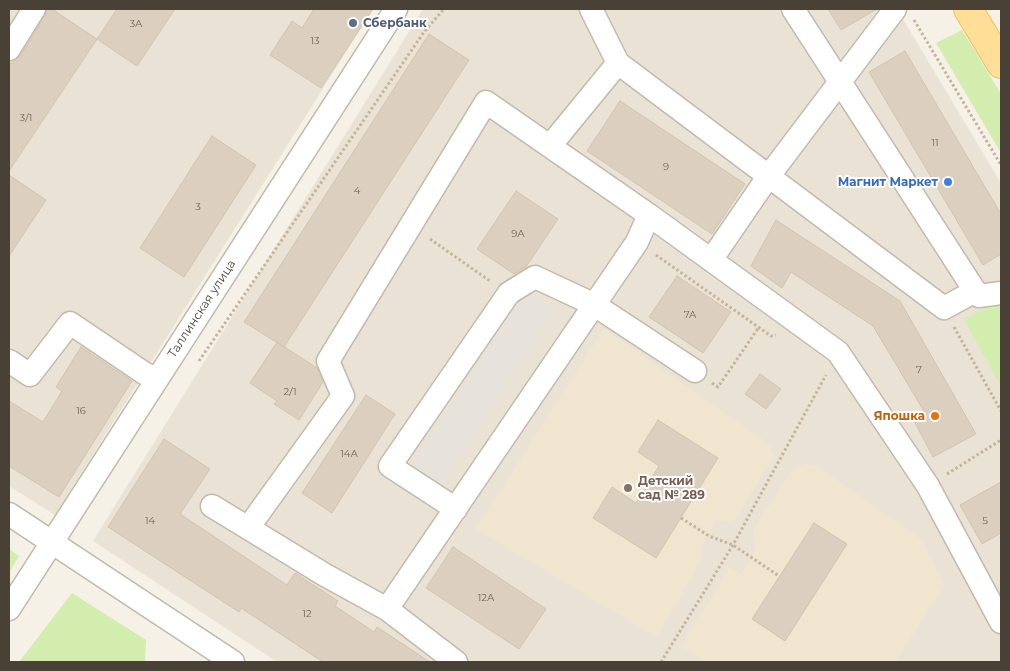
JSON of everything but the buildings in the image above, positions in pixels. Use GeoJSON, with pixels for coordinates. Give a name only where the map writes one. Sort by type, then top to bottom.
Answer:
{"type":"FeatureCollection","features":[{"type":"Feature","properties":{"kind":"main road"},"geometry":{"type":"LineString","coordinates":[[968,9],[1001,64]]}},
{"type":"Feature","properties":{"kind":"street"},"geometry":{"type":"LineString","coordinates":[[9,49],[34,9]]}},
{"type":"Feature","properties":{"kind":"street","name":"Таллинская улица"},"geometry":{"type":"LineString","coordinates":[[9,609],[396,9]]}},
{"type":"Feature","properties":{"kind":"street"},"geometry":{"type":"LineString","coordinates":[[591,9],[618,63],[944,308],[976,291]]}},
{"type":"Feature","properties":{"kind":"street"},"geometry":{"type":"LineString","coordinates":[[793,9],[979,296],[1001,293]]}},
{"type":"Feature","properties":{"kind":"street"},"geometry":{"type":"LineString","coordinates":[[711,260],[768,176],[840,82],[904,13]]}},
{"type":"Feature","properties":{"kind":"street"},"geometry":{"type":"LineString","coordinates":[[550,146],[618,63]]}},
{"type":"Feature","properties":{"kind":"street"},"geometry":{"type":"LineString","coordinates":[[248,528],[343,396],[328,361],[486,102],[649,215],[838,352],[928,486],[1001,622]]}},
{"type":"Feature","properties":{"kind":"street"},"geometry":{"type":"LineString","coordinates":[[387,608],[637,242],[649,215]]}},
{"type":"Feature","properties":{"kind":"street"},"geometry":{"type":"LineString","coordinates":[[456,509],[390,466],[509,293],[535,277],[593,304],[695,371]]}},
{"type":"Feature","properties":{"kind":"street"},"geometry":{"type":"LineString","coordinates":[[9,361],[30,375],[70,323],[144,373],[157,379]]}},
{"type":"Feature","properties":{"kind":"street"},"geometry":{"type":"LineString","coordinates":[[212,506],[325,575],[387,608],[450,661]]}},
{"type":"Feature","properties":{"kind":"street"},"geometry":{"type":"LineString","coordinates":[[9,514],[53,541],[233,662]]}},
{"type":"Feature","properties":{"kind":"path"},"geometry":{"type":"LineString","coordinates":[[198,362],[424,32],[444,9]]}},
{"type":"Feature","properties":{"kind":"path"},"geometry":{"type":"LineString","coordinates":[[904,13],[1001,165]]}},
{"type":"Feature","properties":{"kind":"path"},"geometry":{"type":"LineString","coordinates":[[410,226],[509,293]]}},
{"type":"Feature","properties":{"kind":"path"},"geometry":{"type":"LineString","coordinates":[[944,308],[1001,411]]}},
{"type":"Feature","properties":{"kind":"path"},"geometry":{"type":"LineString","coordinates":[[695,371],[718,387],[759,327]]}},
{"type":"Feature","properties":{"kind":"path"},"geometry":{"type":"LineString","coordinates":[[661,662],[733,545],[838,352]]}},
{"type":"Feature","properties":{"kind":"path"},"geometry":{"type":"LineString","coordinates":[[928,486],[1001,440]]}},
{"type":"Feature","properties":{"kind":"path"},"geometry":{"type":"LineString","coordinates":[[681,518],[709,536],[733,545],[779,576]]}},
{"type":"Feature","properties":{"kind":"shaded area"},"geometry":{"type":"Polygon","coordinates":[[[9,9],[373,9],[55,515],[9,486],[9,9]]]}},
{"type":"Feature","properties":{"kind":"shaded area"},"geometry":{"type":"Polygon","coordinates":[[[423,9],[897,9],[1001,183],[1001,662],[277,662],[93,541],[423,9]]]}},
{"type":"Feature","properties":{"kind":"shaded area"},"geometry":{"type":"Polygon","coordinates":[[[525,290],[554,309],[442,483],[412,464],[525,290]]]}},
{"type":"Feature","properties":{"kind":"shaded area","name":"Детский сад № 289"},"geometry":{"type":"Polygon","coordinates":[[[604,329],[770,445],[774,457],[733,522],[717,520],[701,548],[703,556],[657,637],[476,529],[604,329]]]}},
{"type":"Feature","properties":{"kind":"shaded area"},"geometry":{"type":"Polygon","coordinates":[[[806,464],[818,467],[921,539],[944,586],[895,662],[707,662],[681,646],[730,567],[741,575],[756,549],[753,530],[794,468],[806,464]]]}},
{"type":"Feature","properties":{"kind":"green space"},"geometry":{"type":"Polygon","coordinates":[[[962,30],[1001,94],[1001,153],[936,43],[962,30]]]}},
{"type":"Feature","properties":{"kind":"green space"},"geometry":{"type":"Polygon","coordinates":[[[1000,301],[1001,304],[1001,387],[964,319],[1000,301]]]}},
{"type":"Feature","properties":{"kind":"green space"},"geometry":{"type":"Polygon","coordinates":[[[9,549],[19,556],[9,573],[9,549]]]}},
{"type":"Feature","properties":{"kind":"green space"},"geometry":{"type":"Polygon","coordinates":[[[72,593],[146,640],[145,662],[19,662],[72,593]]]}},
{"type":"Feature","properties":{"kind":"place","name":"Сбербанк"},"geometry":{"type":"Point","coordinates":[353,23]}},
{"type":"Feature","properties":{"kind":"place","name":"Магнит Маркет"},"geometry":{"type":"Point","coordinates":[948,182]}},
{"type":"Feature","properties":{"kind":"place","name":"Япошка"},"geometry":{"type":"Point","coordinates":[935,416]}},
{"type":"Feature","properties":{"kind":"place","name":"Детский сад № 289"},"geometry":{"type":"Point","coordinates":[628,488]}}]}
